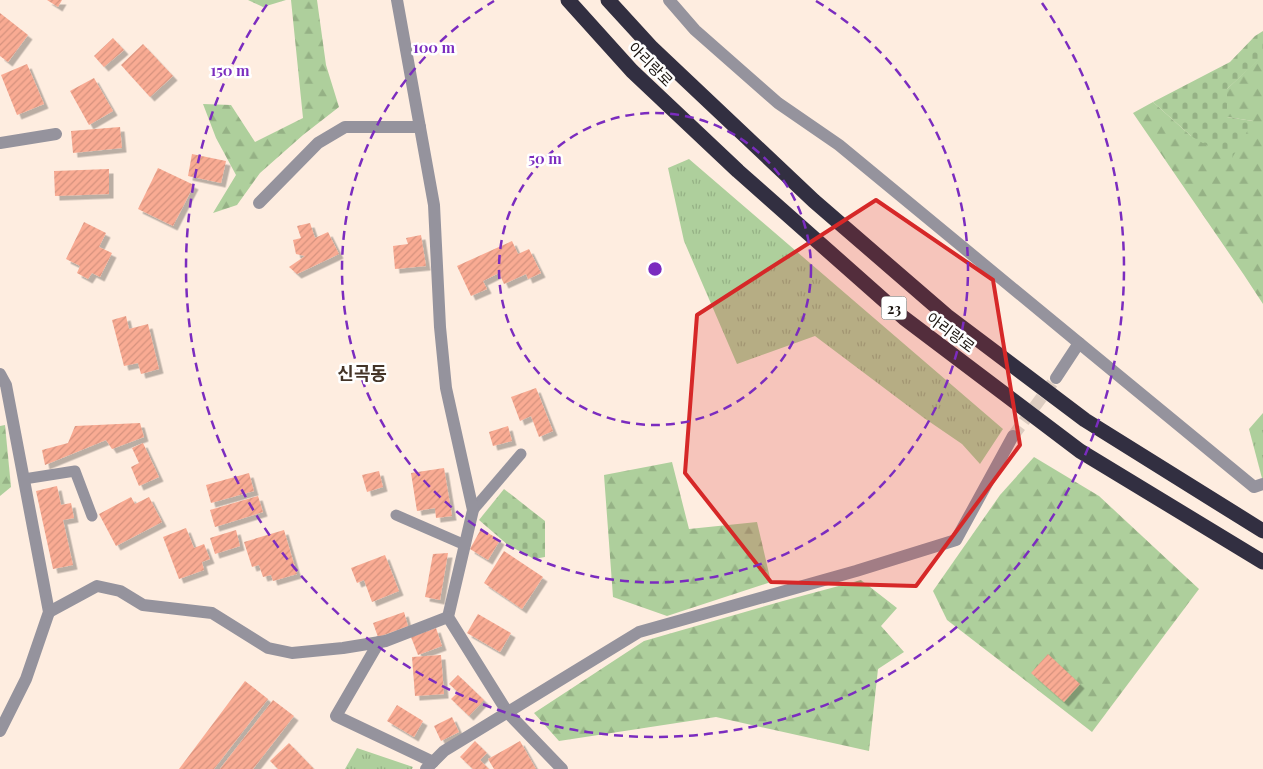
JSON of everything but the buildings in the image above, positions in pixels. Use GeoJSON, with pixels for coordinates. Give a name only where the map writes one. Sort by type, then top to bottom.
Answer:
{"type":"FeatureCollection","features":[{"type":"Feature","properties":{"kind":"highway","name":"아리랑로"},"geometry":{"type":"LineString","coordinates":[[568,0],[632,71],[738,171],[904,318],[1080,451],[1263,562]]}},
{"type":"Feature","properties":{"kind":"highway","name":"아리랑로"},"geometry":{"type":"LineString","coordinates":[[608,0],[652,48],[807,194],[946,316],[1085,420],[1263,531]]}},
{"type":"Feature","properties":{"kind":"street"},"geometry":{"type":"LineString","coordinates":[[397,0],[434,204],[440,327],[446,388],[473,510],[448,617],[508,714],[562,769]]}},
{"type":"Feature","properties":{"kind":"street"},"geometry":{"type":"LineString","coordinates":[[669,0],[695,30],[778,103],[839,145],[1254,487],[1263,484]]}},
{"type":"Feature","properties":{"kind":"street"},"geometry":{"type":"LineString","coordinates":[[259,203],[318,143],[345,127],[420,127]]}},
{"type":"Feature","properties":{"kind":"street"},"geometry":{"type":"LineString","coordinates":[[0,143],[56,134]]}},
{"type":"Feature","properties":{"kind":"street"},"geometry":{"type":"LineString","coordinates":[[1056,378],[1079,342]]}},
{"type":"Feature","properties":{"kind":"street"},"geometry":{"type":"LineString","coordinates":[[0,374],[6,385],[49,612],[26,679],[0,731]]}},
{"type":"Feature","properties":{"kind":"street"},"geometry":{"type":"LineString","coordinates":[[379,642],[336,716],[429,765],[444,751],[508,714],[640,632],[856,571],[956,540],[1013,436]]}},
{"type":"Feature","properties":{"kind":"street"},"geometry":{"type":"LineString","coordinates":[[49,612],[98,586],[120,591],[143,605],[212,613],[268,648],[292,653],[386,641],[448,617]]}},
{"type":"Feature","properties":{"kind":"lane"},"geometry":{"type":"LineString","coordinates":[[473,510],[521,454]]}},
{"type":"Feature","properties":{"kind":"lane"},"geometry":{"type":"LineString","coordinates":[[24,479],[75,471],[92,516]]}},
{"type":"Feature","properties":{"kind":"lane"},"geometry":{"type":"LineString","coordinates":[[396,515],[465,545]]}},
{"type":"Feature","properties":{"kind":"highlighted area"},"geometry":{"type":"Polygon","coordinates":[[[876,200],[993,280],[1020,445],[916,586],[771,582],[685,473],[697,315],[876,200]]]}},
{"type":"Feature","properties":{"kind":"green space"},"geometry":{"type":"Polygon","coordinates":[[[248,0],[286,0],[263,7],[248,0]]]}},
{"type":"Feature","properties":{"kind":"green space"},"geometry":{"type":"Polygon","coordinates":[[[291,0],[317,0],[326,65],[339,107],[303,135],[260,173],[237,205],[213,213],[236,175],[216,138],[203,104],[231,105],[255,142],[303,118],[291,0]]]}},
{"type":"Feature","properties":{"kind":"green space"},"geometry":{"type":"Polygon","coordinates":[[[1263,31],[1263,56],[1227,89],[1227,117],[1253,121],[1231,160],[1191,136],[1153,102],[1230,62],[1255,36],[1263,31]]]}},
{"type":"Feature","properties":{"kind":"green space"},"geometry":{"type":"Polygon","coordinates":[[[1263,55],[1263,304],[1133,113],[1153,102],[1191,136],[1253,121],[1227,117],[1227,89],[1263,55]]]}},
{"type":"Feature","properties":{"kind":"green space"},"geometry":{"type":"Polygon","coordinates":[[[689,159],[1003,429],[980,464],[962,444],[924,418],[815,336],[737,364],[684,241],[668,168],[689,159]]]}},
{"type":"Feature","properties":{"kind":"green space"},"geometry":{"type":"Polygon","coordinates":[[[1263,413],[1263,482],[1249,429],[1263,413]]]}},
{"type":"Feature","properties":{"kind":"green space"},"geometry":{"type":"Polygon","coordinates":[[[5,425],[11,487],[0,496],[0,426],[5,425]]]}},
{"type":"Feature","properties":{"kind":"green space"},"geometry":{"type":"Polygon","coordinates":[[[1034,457],[1099,496],[1199,589],[1092,732],[947,620],[933,591],[1000,495],[1034,457]]]}},
{"type":"Feature","properties":{"kind":"green space"},"geometry":{"type":"Polygon","coordinates":[[[672,462],[689,529],[757,522],[771,582],[667,616],[613,597],[604,475],[672,462]]]}},
{"type":"Feature","properties":{"kind":"green space"},"geometry":{"type":"Polygon","coordinates":[[[504,489],[545,521],[545,557],[534,559],[508,545],[479,520],[504,489]]]}},
{"type":"Feature","properties":{"kind":"green space"},"geometry":{"type":"Polygon","coordinates":[[[861,580],[897,608],[881,626],[904,652],[878,669],[869,751],[716,717],[559,741],[534,713],[644,641],[861,580]]]}},
{"type":"Feature","properties":{"kind":"green space"},"geometry":{"type":"Polygon","coordinates":[[[357,748],[413,767],[412,769],[345,769],[357,748]]]}},
{"type":"Feature","properties":{"kind":"tunnel"},"geometry":{"type":"LineString","coordinates":[[1013,436],[1056,378]]}},
{"type":"Feature","properties":{"kind":"district","name":"신곡동"},"geometry":{"type":"Point","coordinates":[362,373]}}]}
